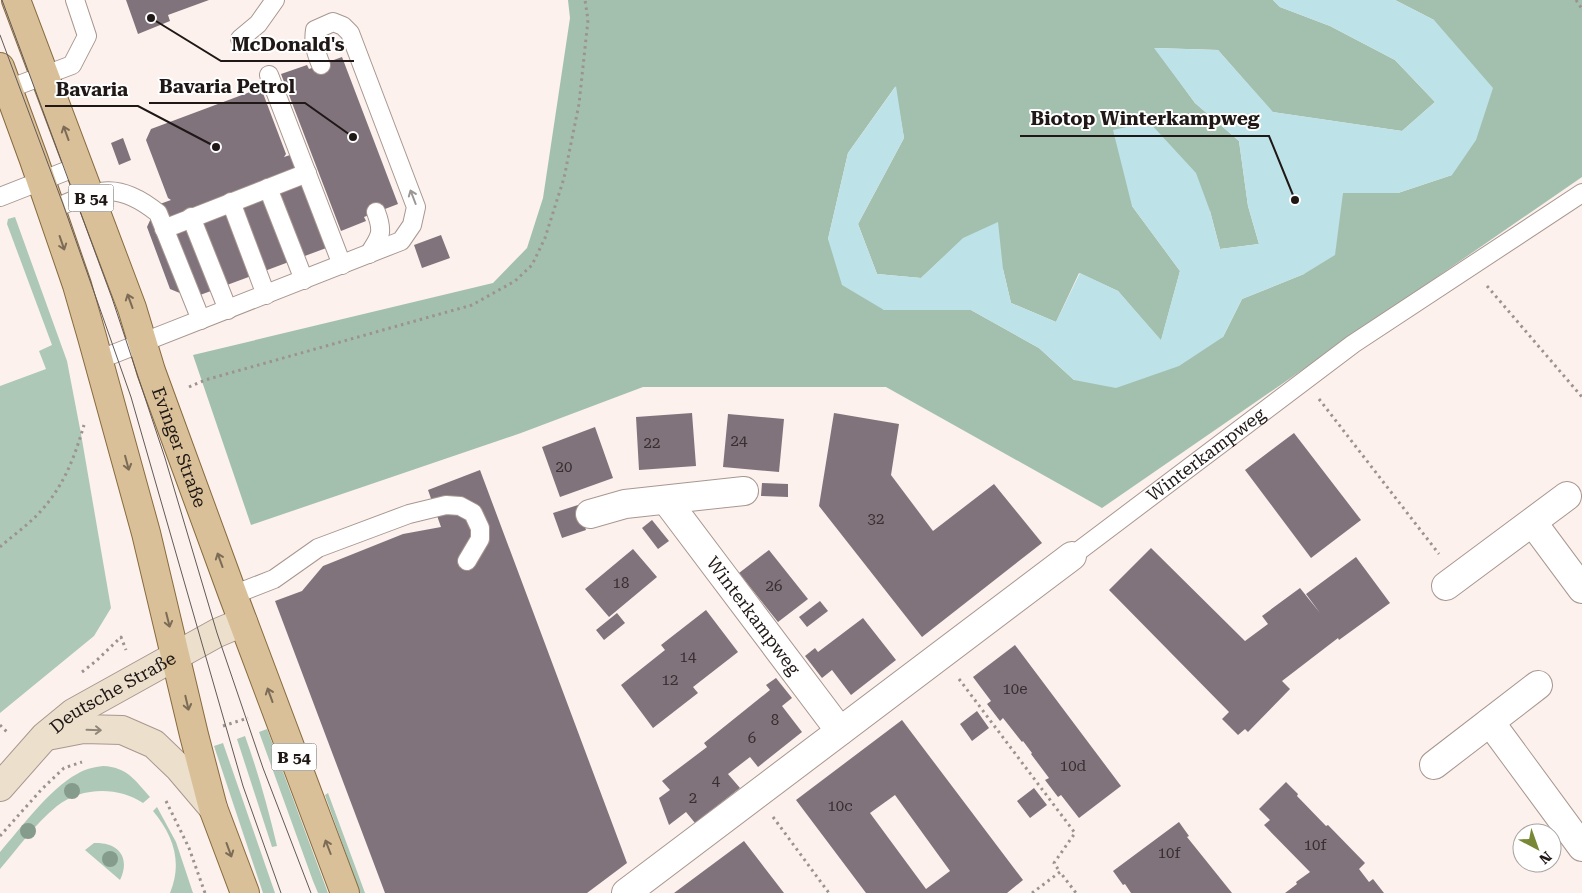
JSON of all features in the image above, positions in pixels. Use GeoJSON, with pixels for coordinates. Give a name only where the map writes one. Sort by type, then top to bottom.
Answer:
{"type":"FeatureCollection","features":[{"type":"Feature","properties":{"kind":"main road","name":"Evinger Straße"},"geometry":{"type":"LineString","coordinates":[[16,0],[132,308],[160,398],[345,893]]}},
{"type":"Feature","properties":{"kind":"main road","name":"B 54"},"geometry":{"type":"LineString","coordinates":[[4,78],[76,285],[146,533],[194,735],[214,808],[245,893]]}},
{"type":"Feature","properties":{"kind":"street"},"geometry":{"type":"LineString","coordinates":[[590,514],[626,504],[744,491]]}},
{"type":"Feature","properties":{"kind":"street"},"geometry":{"type":"LineString","coordinates":[[1452,582],[1567,496]]}},
{"type":"Feature","properties":{"kind":"street","name":"Winterkampweg"},"geometry":{"type":"LineString","coordinates":[[666,500],[840,731]]}},
{"type":"Feature","properties":{"kind":"street"},"geometry":{"type":"LineString","coordinates":[[1533,523],[1582,589]]}},
{"type":"Feature","properties":{"kind":"street","name":"Winterkampweg"},"geometry":{"type":"LineString","coordinates":[[626,893],[1072,556]]}},
{"type":"Feature","properties":{"kind":"street","name":"Deutsche Straße"},"geometry":{"type":"LineString","coordinates":[[0,786],[46,736],[73,713],[217,633],[243,622]]}},
{"type":"Feature","properties":{"kind":"street"},"geometry":{"type":"LineString","coordinates":[[1434,765],[1538,685]]}},
{"type":"Feature","properties":{"kind":"street"},"geometry":{"type":"LineString","coordinates":[[1490,722],[1582,847]]}},
{"type":"Feature","properties":{"kind":"street"},"geometry":{"type":"LineString","coordinates":[[46,736],[83,729],[122,730],[154,744],[179,768],[214,808]]}},
{"type":"Feature","properties":{"kind":"lane"},"geometry":{"type":"LineString","coordinates":[[4,78],[45,76],[72,65],[86,36],[75,0]]}},
{"type":"Feature","properties":{"kind":"lane"},"geometry":{"type":"LineString","coordinates":[[240,39],[258,24],[275,0]]}},
{"type":"Feature","properties":{"kind":"lane"},"geometry":{"type":"LineString","coordinates":[[98,360],[401,242],[412,224],[416,207],[350,33],[343,26],[334,22],[315,30],[315,49],[321,65]]}},
{"type":"Feature","properties":{"kind":"lane"},"geometry":{"type":"LineString","coordinates":[[269,75],[342,264]]}},
{"type":"Feature","properties":{"kind":"lane"},"geometry":{"type":"LineString","coordinates":[[0,196],[79,166]]}},
{"type":"Feature","properties":{"kind":"lane"},"geometry":{"type":"LineString","coordinates":[[164,228],[307,173]]}},
{"type":"Feature","properties":{"kind":"lane"},"geometry":{"type":"LineString","coordinates":[[268,188],[304,280]]}},
{"type":"Feature","properties":{"kind":"lane"},"geometry":{"type":"LineString","coordinates":[[51,210],[96,192],[119,191],[144,202],[158,213],[201,320]]}},
{"type":"Feature","properties":{"kind":"lane","name":"Winterkampweg"},"geometry":{"type":"LineString","coordinates":[[1072,556],[1353,344],[1582,193]]}},
{"type":"Feature","properties":{"kind":"lane"},"geometry":{"type":"LineString","coordinates":[[231,202],[266,295]]}},
{"type":"Feature","properties":{"kind":"lane"},"geometry":{"type":"LineString","coordinates":[[369,254],[380,237],[381,226],[376,212]]}},
{"type":"Feature","properties":{"kind":"lane"},"geometry":{"type":"LineString","coordinates":[[191,217],[228,310]]}},
{"type":"Feature","properties":{"kind":"lane"},"geometry":{"type":"LineString","coordinates":[[233,595],[274,579],[318,548],[409,514],[446,505],[460,506],[473,513],[480,528],[480,539],[467,561]]}},
{"type":"Feature","properties":{"kind":"path"},"geometry":{"type":"LineString","coordinates":[[160,398],[205,380],[472,306],[515,281],[532,265],[545,238],[564,178],[579,104],[588,20],[585,0]]}},
{"type":"Feature","properties":{"kind":"path"},"geometry":{"type":"LineString","coordinates":[[1576,0],[1582,9]]}},
{"type":"Feature","properties":{"kind":"path"},"geometry":{"type":"LineString","coordinates":[[1470,266],[1582,396]]}},
{"type":"Feature","properties":{"kind":"path"},"geometry":{"type":"LineString","coordinates":[[1304,381],[1452,582]]}},
{"type":"Feature","properties":{"kind":"path"},"geometry":{"type":"LineString","coordinates":[[0,547],[38,515],[58,490],[72,463],[84,424]]}},
{"type":"Feature","properties":{"kind":"path"},"geometry":{"type":"LineString","coordinates":[[941,655],[1075,832],[1054,862],[1076,893]]}},
{"type":"Feature","properties":{"kind":"path"},"geometry":{"type":"LineString","coordinates":[[194,735],[276,710]]}},
{"type":"Feature","properties":{"kind":"path"},"geometry":{"type":"LineString","coordinates":[[0,725],[11,736]]}},
{"type":"Feature","properties":{"kind":"path"},"geometry":{"type":"LineString","coordinates":[[0,836],[41,790],[64,768],[83,761]]}},
{"type":"Feature","properties":{"kind":"path"},"geometry":{"type":"LineString","coordinates":[[162,793],[189,848],[204,893]]}},
{"type":"Feature","properties":{"kind":"path"},"geometry":{"type":"LineString","coordinates":[[756,795],[829,893]]}},
{"type":"Feature","properties":{"kind":"path"},"geometry":{"type":"LineString","coordinates":[[1032,893],[1060,872]]}},
{"type":"Feature","properties":{"kind":"green space"},"geometry":{"type":"Polygon","coordinates":[[[568,0],[1273,0],[1280,7],[1330,26],[1395,60],[1435,102],[1402,131],[1272,112],[1218,50],[1155,48],[1195,103],[1239,141],[1248,206],[1259,244],[1220,249],[1210,211],[1132,206],[1180,271],[1161,341],[1118,291],[1079,273],[1056,322],[1011,303],[1003,269],[963,239],[921,278],[877,274],[858,224],[904,138],[895,87],[848,153],[828,239],[884,310],[971,310],[1039,348],[1074,380],[1223,337],[1242,299],[1304,274],[1343,193],[1398,193],[1452,175],[1434,20],[1395,0],[1582,0],[1582,177],[1102,508],[886,387],[643,387],[521,433],[251,525],[193,355],[493,283],[527,248],[543,198],[570,18],[568,0]]]}},
{"type":"Feature","properties":{"kind":"green space"},"geometry":{"type":"Polygon","coordinates":[[[15,217],[67,361],[111,608],[94,636],[0,713],[0,386],[46,369],[39,351],[52,345],[7,224],[8,219],[15,217]]]}},
{"type":"Feature","properties":{"kind":"green space"},"geometry":{"type":"Polygon","coordinates":[[[267,729],[328,893],[318,893],[313,881],[259,732],[267,729]]]}},
{"type":"Feature","properties":{"kind":"green space"},"geometry":{"type":"Polygon","coordinates":[[[245,736],[277,846],[272,847],[237,739],[245,736]]]}},
{"type":"Feature","properties":{"kind":"green space"},"geometry":{"type":"Polygon","coordinates":[[[223,743],[275,893],[263,893],[214,746],[223,743]]]}},
{"type":"Feature","properties":{"kind":"green space"},"geometry":{"type":"Polygon","coordinates":[[[103,766],[124,772],[135,780],[150,797],[143,803],[133,797],[111,791],[88,792],[77,795],[57,806],[42,820],[0,869],[0,852],[56,789],[83,771],[103,766]]]}},
{"type":"Feature","properties":{"kind":"green space"},"geometry":{"type":"Polygon","coordinates":[[[328,793],[365,893],[360,893],[325,795],[328,793]]]}},
{"type":"Feature","properties":{"kind":"green space"},"geometry":{"type":"Polygon","coordinates":[[[157,807],[176,842],[193,893],[170,893],[174,882],[176,860],[171,839],[153,811],[157,807]]]}},
{"type":"Feature","properties":{"kind":"green space"},"geometry":{"type":"Polygon","coordinates":[[[94,843],[110,845],[120,852],[124,864],[120,880],[85,850],[94,843]]]}},
{"type":"Feature","properties":{"kind":"water"},"geometry":{"type":"Polygon","coordinates":[[[1273,0],[1395,0],[1434,20],[1493,88],[1476,140],[1452,175],[1398,193],[1343,193],[1335,255],[1304,274],[1242,299],[1223,337],[1179,366],[1116,388],[1074,380],[1039,348],[971,310],[884,310],[842,285],[828,239],[848,153],[896,86],[904,138],[858,224],[877,274],[921,278],[963,238],[998,222],[1003,269],[1011,303],[1056,322],[1080,273],[1118,291],[1161,340],[1180,271],[1132,206],[1113,130],[1149,122],[1196,173],[1210,211],[1220,249],[1259,244],[1248,206],[1239,141],[1195,103],[1154,48],[1218,50],[1273,112],[1402,131],[1435,102],[1395,60],[1330,26],[1280,7],[1273,0]]]}},
{"type":"Feature","properties":{"kind":"building"},"geometry":{"type":"Polygon","coordinates":[[[126,0],[209,0],[168,15],[170,21],[138,34],[126,0]]]}},
{"type":"Feature","properties":{"kind":"building"},"geometry":{"type":"Polygon","coordinates":[[[342,57],[398,204],[364,217],[366,221],[341,231],[281,74],[307,65],[309,69],[342,57]]]}},
{"type":"Feature","properties":{"kind":"building"},"geometry":{"type":"Polygon","coordinates":[[[261,88],[286,154],[284,157],[302,151],[337,244],[192,298],[170,289],[147,227],[157,205],[171,200],[168,198],[146,140],[151,129],[261,88]]]}},
{"type":"Feature","properties":{"kind":"building"},"geometry":{"type":"Polygon","coordinates":[[[123,138],[131,160],[119,165],[111,143],[123,138]]]}},
{"type":"Feature","properties":{"kind":"building"},"geometry":{"type":"Polygon","coordinates":[[[441,235],[450,258],[422,268],[414,245],[441,235]]]}},
{"type":"Feature","properties":{"kind":"building"},"geometry":{"type":"Polygon","coordinates":[[[692,413],[696,466],[639,470],[636,417],[692,413]]]}},
{"type":"Feature","properties":{"kind":"building"},"geometry":{"type":"Polygon","coordinates":[[[834,413],[899,424],[891,475],[933,531],[994,484],[1042,543],[922,637],[819,506],[834,413]]]}},
{"type":"Feature","properties":{"kind":"building"},"geometry":{"type":"Polygon","coordinates":[[[728,414],[784,419],[779,472],[723,467],[728,414]]]}},
{"type":"Feature","properties":{"kind":"building"},"geometry":{"type":"Polygon","coordinates":[[[595,427],[613,478],[560,497],[542,447],[595,427]]]}},
{"type":"Feature","properties":{"kind":"building"},"geometry":{"type":"Polygon","coordinates":[[[1294,433],[1361,520],[1311,558],[1245,470],[1294,433]]]}},
{"type":"Feature","properties":{"kind":"building"},"geometry":{"type":"Polygon","coordinates":[[[480,470],[627,863],[587,893],[385,893],[275,601],[302,591],[323,566],[403,534],[441,527],[428,490],[480,470]]]}},
{"type":"Feature","properties":{"kind":"building"},"geometry":{"type":"Polygon","coordinates":[[[762,483],[788,484],[788,497],[761,496],[762,483]]]}},
{"type":"Feature","properties":{"kind":"building"},"geometry":{"type":"Polygon","coordinates":[[[578,505],[586,530],[562,538],[553,513],[578,505]]]}},
{"type":"Feature","properties":{"kind":"building"},"geometry":{"type":"Polygon","coordinates":[[[652,520],[669,541],[658,549],[642,528],[652,520]]]}},
{"type":"Feature","properties":{"kind":"building"},"geometry":{"type":"Polygon","coordinates":[[[1151,548],[1245,641],[1268,624],[1262,616],[1300,588],[1320,613],[1306,594],[1356,557],[1390,603],[1339,640],[1338,638],[1282,681],[1290,689],[1248,732],[1245,729],[1238,735],[1222,719],[1229,712],[1109,590],[1151,548]]]}},
{"type":"Feature","properties":{"kind":"building"},"geometry":{"type":"Polygon","coordinates":[[[633,549],[657,577],[609,617],[585,589],[633,549]]]}},
{"type":"Feature","properties":{"kind":"building"},"geometry":{"type":"Polygon","coordinates":[[[769,550],[808,599],[778,622],[739,573],[769,550]]]}},
{"type":"Feature","properties":{"kind":"building"},"geometry":{"type":"Polygon","coordinates":[[[820,601],[828,611],[807,627],[799,617],[820,601]]]}},
{"type":"Feature","properties":{"kind":"building"},"geometry":{"type":"Polygon","coordinates":[[[706,610],[738,652],[693,687],[698,693],[653,728],[621,685],[665,650],[661,645],[706,610]]]}},
{"type":"Feature","properties":{"kind":"building"},"geometry":{"type":"Polygon","coordinates":[[[617,613],[625,623],[604,640],[596,630],[617,613]]]}},
{"type":"Feature","properties":{"kind":"building"},"geometry":{"type":"Polygon","coordinates":[[[863,618],[896,660],[851,695],[832,670],[822,678],[805,656],[815,648],[818,652],[863,618]]]}},
{"type":"Feature","properties":{"kind":"building"},"geometry":{"type":"Polygon","coordinates":[[[1015,645],[1121,786],[1079,818],[1061,795],[1058,797],[1045,780],[1049,778],[1023,741],[1003,718],[1000,721],[987,704],[991,701],[973,677],[1015,645]]]}},
{"type":"Feature","properties":{"kind":"building"},"geometry":{"type":"Polygon","coordinates":[[[776,678],[792,698],[782,706],[802,732],[758,767],[750,757],[728,774],[740,788],[695,823],[686,812],[669,825],[659,798],[670,790],[662,781],[707,747],[704,743],[770,690],[766,685],[776,678]]]}},
{"type":"Feature","properties":{"kind":"building"},"geometry":{"type":"Polygon","coordinates":[[[977,711],[989,728],[972,741],[960,724],[977,711]]]}},
{"type":"Feature","properties":{"kind":"building"},"geometry":{"type":"Polygon","coordinates":[[[902,720],[1023,880],[1007,893],[866,893],[796,800],[902,720]],[[895,795],[870,813],[926,889],[950,871],[895,795]]]}},
{"type":"Feature","properties":{"kind":"building"},"geometry":{"type":"Polygon","coordinates":[[[1286,782],[1326,826],[1328,825],[1365,863],[1359,869],[1369,882],[1373,879],[1384,893],[1285,893],[1310,872],[1264,825],[1270,820],[1259,809],[1286,782]]]}},
{"type":"Feature","properties":{"kind":"building"},"geometry":{"type":"Polygon","coordinates":[[[1034,788],[1047,805],[1030,818],[1017,801],[1034,788]]]}},
{"type":"Feature","properties":{"kind":"building"},"geometry":{"type":"Polygon","coordinates":[[[1179,822],[1189,836],[1187,837],[1232,893],[1131,893],[1125,884],[1123,885],[1113,871],[1179,822]]]}},
{"type":"Feature","properties":{"kind":"building"},"geometry":{"type":"Polygon","coordinates":[[[744,841],[784,893],[674,893],[744,841]]]}},
{"type":"Feature","properties":{"kind":"tram line"},"geometry":{"type":"LineString","coordinates":[[2,0],[112,298],[165,458],[217,633],[263,768],[311,893]]}},
{"type":"Feature","properties":{"kind":"tram line"},"geometry":{"type":"LineString","coordinates":[[0,35],[63,204],[131,397],[243,786],[281,893]]}},
{"type":"Feature","properties":{"kind":"place","name":"McDonald's"},"geometry":{"type":"Point","coordinates":[151,18]}},
{"type":"Feature","properties":{"kind":"place","name":"Bavaria Petrol"},"geometry":{"type":"Point","coordinates":[353,137]}},
{"type":"Feature","properties":{"kind":"place","name":"Bavaria"},"geometry":{"type":"Point","coordinates":[216,147]}},
{"type":"Feature","properties":{"kind":"place","name":"Biotop Winterkampweg"},"geometry":{"type":"Point","coordinates":[1295,200]}}]}
